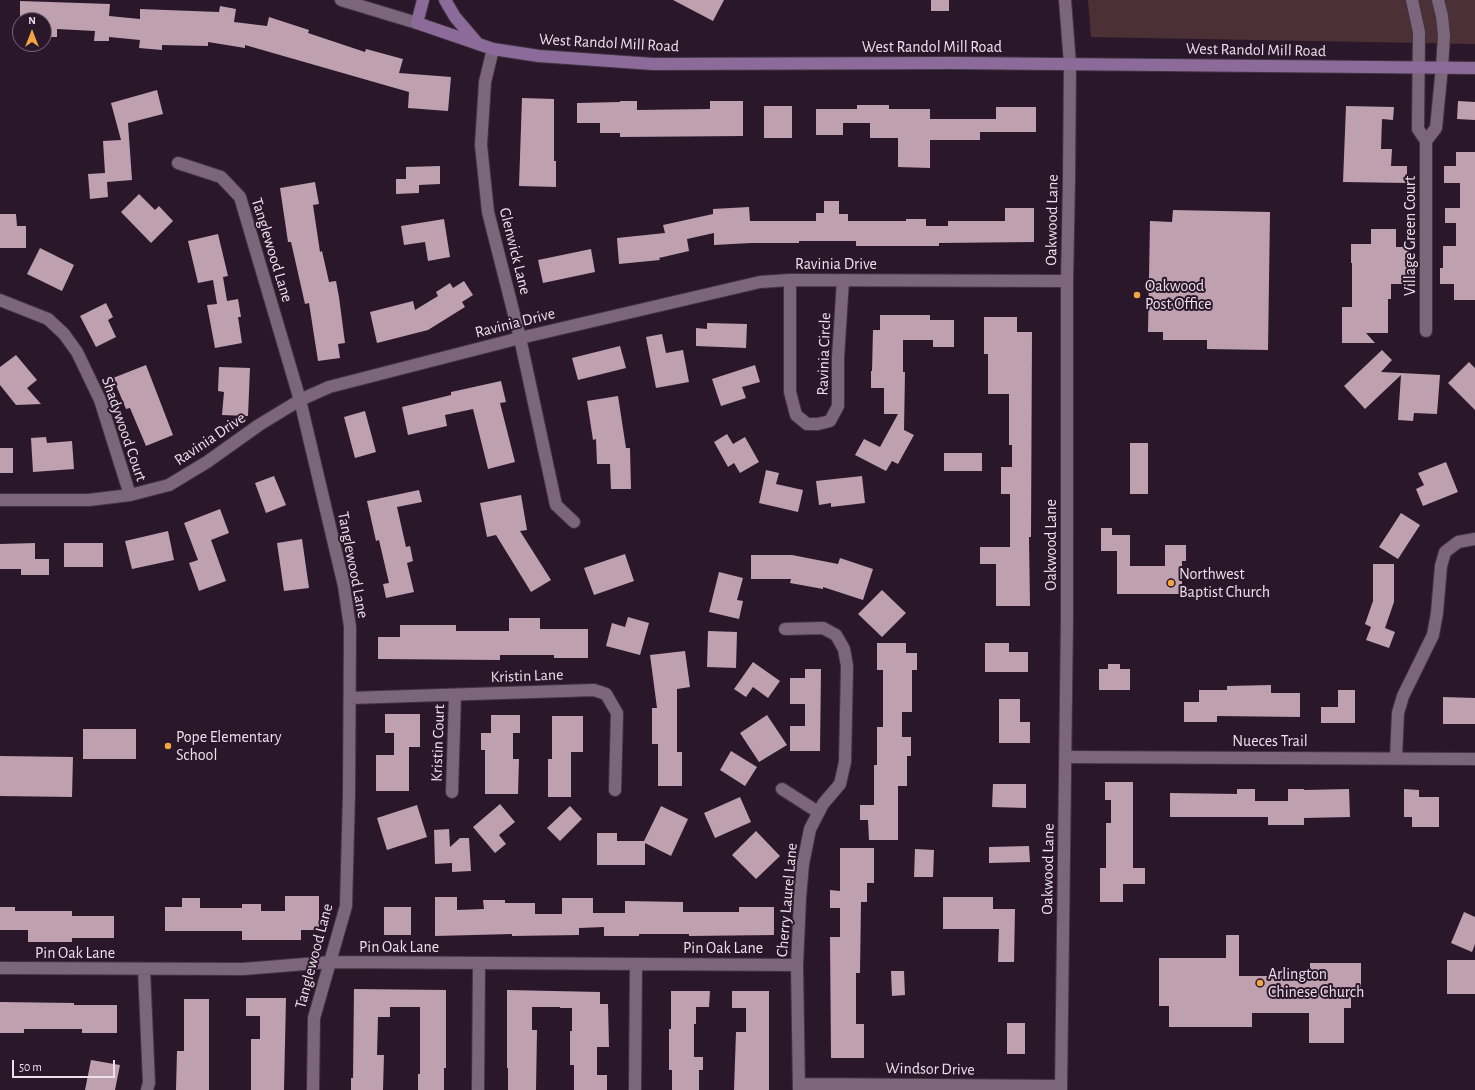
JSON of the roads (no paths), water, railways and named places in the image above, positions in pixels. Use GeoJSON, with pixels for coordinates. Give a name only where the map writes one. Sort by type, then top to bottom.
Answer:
{"type":"FeatureCollection","features":[{"type":"Feature","properties":{"kind":"main road"},"geometry":{"type":"LineString","coordinates":[[417,23],[423,0]]}},
{"type":"Feature","properties":{"kind":"main road"},"geometry":{"type":"LineString","coordinates":[[445,0],[455,16],[478,44]]}},
{"type":"Feature","properties":{"kind":"main road","name":"West Randol Mill Road"},"geometry":{"type":"LineString","coordinates":[[417,23],[493,49],[539,56],[653,64],[952,63],[1475,68]]}},
{"type":"Feature","properties":{"kind":"street"},"geometry":{"type":"LineString","coordinates":[[341,0],[417,23]]}},
{"type":"Feature","properties":{"kind":"street","name":"Oakwood Lane"},"geometry":{"type":"LineString","coordinates":[[1061,1088],[1066,757],[1067,281],[1070,180],[1070,64],[1065,0]]}},
{"type":"Feature","properties":{"kind":"street","name":"Village Green Court"},"geometry":{"type":"LineString","coordinates":[[1412,0],[1418,32],[1418,129],[1426,141],[1426,331]]}},
{"type":"Feature","properties":{"kind":"street"},"geometry":{"type":"LineString","coordinates":[[1426,141],[1436,128],[1442,67],[1444,36],[1442,16],[1438,0]]}},
{"type":"Feature","properties":{"kind":"street","name":"Glenwick Lane"},"geometry":{"type":"LineString","coordinates":[[493,49],[485,82],[481,145],[488,212],[520,338],[556,505],[574,522]]}},
{"type":"Feature","properties":{"kind":"street","name":"Tanglewood Lane"},"geometry":{"type":"LineString","coordinates":[[178,163],[221,178],[240,197],[300,400],[344,586],[350,627],[349,794],[346,906],[314,1018],[313,1090]]}},
{"type":"Feature","properties":{"kind":"street","name":"Ravinia Drive"},"geometry":{"type":"LineString","coordinates":[[0,500],[89,500],[130,495],[169,485],[207,462],[259,425],[300,400],[329,387],[520,338],[760,282],[790,280],[1067,281]]}},
{"type":"Feature","properties":{"kind":"street","name":"Ravinia Circle"},"geometry":{"type":"LineString","coordinates":[[790,280],[790,392],[796,415],[808,424],[818,424],[830,421],[838,406],[838,358],[843,280]]}},
{"type":"Feature","properties":{"kind":"street","name":"Shadywood Court"},"geometry":{"type":"LineString","coordinates":[[0,300],[48,319],[64,334],[77,352],[100,400],[130,495]]}},
{"type":"Feature","properties":{"kind":"street"},"geometry":{"type":"LineString","coordinates":[[1396,758],[1398,713],[1402,696],[1433,635],[1437,613],[1441,566],[1445,552],[1458,542],[1475,539]]}},
{"type":"Feature","properties":{"kind":"street","name":"Cherry Laurel Lane"},"geometry":{"type":"LineString","coordinates":[[785,629],[823,628],[836,635],[844,649],[847,666],[845,762],[840,784],[823,804],[810,829],[803,864],[797,965],[799,1087]]}},
{"type":"Feature","properties":{"kind":"street","name":"Kristin Lane"},"geometry":{"type":"LineString","coordinates":[[350,698],[594,690],[606,694],[617,713],[615,790]]}},
{"type":"Feature","properties":{"kind":"street","name":"Kristin Court"},"geometry":{"type":"LineString","coordinates":[[452,792],[455,695]]}},
{"type":"Feature","properties":{"kind":"street","name":"Nueces Trail"},"geometry":{"type":"LineString","coordinates":[[1066,757],[1475,758]]}},
{"type":"Feature","properties":{"kind":"street"},"geometry":{"type":"LineString","coordinates":[[782,789],[818,812]]}},
{"type":"Feature","properties":{"kind":"street","name":"Pin Oak Lane"},"geometry":{"type":"LineString","coordinates":[[0,968],[243,969],[330,962],[797,965]]}},
{"type":"Feature","properties":{"kind":"street"},"geometry":{"type":"LineString","coordinates":[[478,1090],[479,963]]}},
{"type":"Feature","properties":{"kind":"street"},"geometry":{"type":"LineString","coordinates":[[635,1090],[636,964]]}},
{"type":"Feature","properties":{"kind":"street"},"geometry":{"type":"LineString","coordinates":[[144,969],[149,1083],[147,1090]]}},
{"type":"Feature","properties":{"kind":"street","name":"Windsor Drive"},"geometry":{"type":"LineString","coordinates":[[799,1087],[1061,1088]]}},
{"type":"Feature","properties":{"kind":"place","name":"Oakwood Post Office"},"geometry":{"type":"Point","coordinates":[1137,295]}},
{"type":"Feature","properties":{"kind":"place","name":"Northwest Baptist Church"},"geometry":{"type":"Point","coordinates":[1171,583]}},
{"type":"Feature","properties":{"kind":"place","name":"Pope Elementary School"},"geometry":{"type":"Point","coordinates":[168,746]}},
{"type":"Feature","properties":{"kind":"place","name":"Arlington Chinese Church"},"geometry":{"type":"Point","coordinates":[1260,983]}}]}
